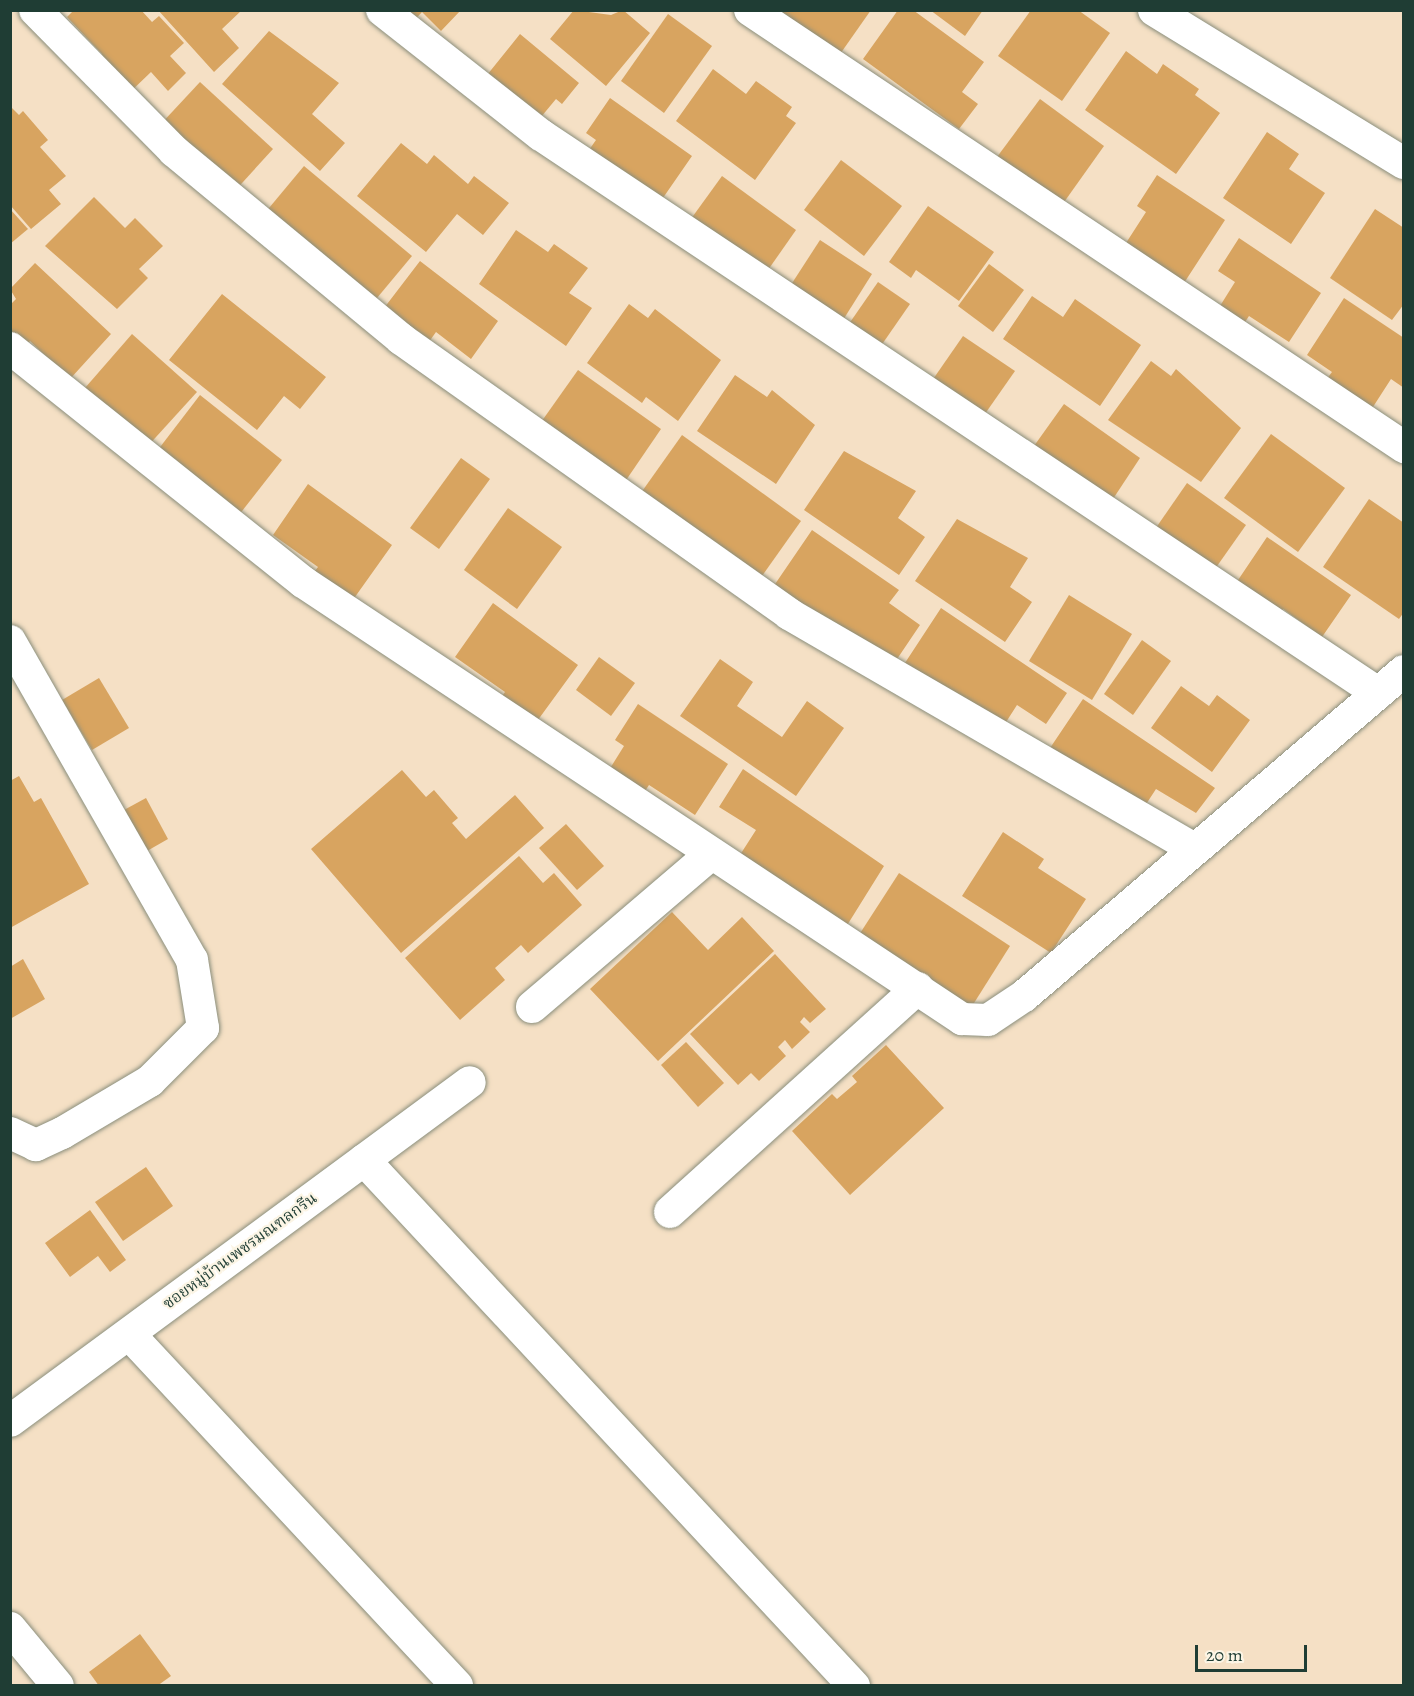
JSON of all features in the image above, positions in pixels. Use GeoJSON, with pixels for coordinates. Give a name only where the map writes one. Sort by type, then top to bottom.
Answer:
{"type":"FeatureCollection","features":[{"type":"Feature","properties":{"kind":"street"},"geometry":{"type":"LineString","coordinates":[[36,10],[174,151],[401,339],[789,614],[1195,849]]}},
{"type":"Feature","properties":{"kind":"street"},"geometry":{"type":"LineString","coordinates":[[382,10],[541,135],[1378,693]]}},
{"type":"Feature","properties":{"kind":"street"},"geometry":{"type":"LineString","coordinates":[[750,10],[1404,447]]}},
{"type":"Feature","properties":{"kind":"street"},"geometry":{"type":"LineString","coordinates":[[1154,10],[1404,163]]}},
{"type":"Feature","properties":{"kind":"street"},"geometry":{"type":"LineString","coordinates":[[10,348],[303,582],[710,855],[918,988],[962,1019],[988,1020],[1024,996],[1404,671]]}},
{"type":"Feature","properties":{"kind":"street"},"geometry":{"type":"LineString","coordinates":[[10,641],[192,960],[203,1028],[150,1081],[62,1134],[36,1145],[10,1133]]}},
{"type":"Feature","properties":{"kind":"street"},"geometry":{"type":"LineString","coordinates":[[532,1007],[710,855]]}},
{"type":"Feature","properties":{"kind":"street"},"geometry":{"type":"LineString","coordinates":[[670,1212],[918,988]]}},
{"type":"Feature","properties":{"kind":"street","name":"ซอยหมู่บ้านเพชรมณฑลกรีน"},"geometry":{"type":"LineString","coordinates":[[10,1421],[470,1082]]}},
{"type":"Feature","properties":{"kind":"street"},"geometry":{"type":"LineString","coordinates":[[364,1160],[854,1686]]}},
{"type":"Feature","properties":{"kind":"street"},"geometry":{"type":"LineString","coordinates":[[129,1334],[457,1686]]}},
{"type":"Feature","properties":{"kind":"street"},"geometry":{"type":"LineString","coordinates":[[10,1628],[58,1686]]}},
{"type":"Feature","properties":{"kind":"building"},"geometry":{"type":"Polygon","coordinates":[[[74,10],[141,10],[152,22],[159,16],[184,43],[170,56],[186,73],[168,91],[151,72],[126,96],[95,61],[102,54],[67,17],[74,10]]]}},
{"type":"Feature","properties":{"kind":"building"},"geometry":{"type":"Polygon","coordinates":[[[158,10],[242,10],[222,29],[239,48],[214,72],[158,10]]]}},
{"type":"Feature","properties":{"kind":"building"},"geometry":{"type":"Polygon","coordinates":[[[391,10],[461,10],[441,31],[422,12],[408,27],[391,10]]]}},
{"type":"Feature","properties":{"kind":"building"},"geometry":{"type":"Polygon","coordinates":[[[574,10],[611,15],[623,10],[650,33],[606,86],[550,39],[574,10]]]}},
{"type":"Feature","properties":{"kind":"building"},"geometry":{"type":"Polygon","coordinates":[[[784,10],[871,10],[838,57],[780,17],[784,10]]]}},
{"type":"Feature","properties":{"kind":"building"},"geometry":{"type":"Polygon","coordinates":[[[898,10],[913,10],[984,62],[962,92],[978,104],[959,129],[863,59],[898,10]]]}},
{"type":"Feature","properties":{"kind":"building"},"geometry":{"type":"Polygon","coordinates":[[[930,10],[983,10],[965,36],[930,10]]]}},
{"type":"Feature","properties":{"kind":"building"},"geometry":{"type":"Polygon","coordinates":[[[1031,10],[1078,10],[1110,33],[1062,101],[998,56],[1031,10]]]}},
{"type":"Feature","properties":{"kind":"building"},"geometry":{"type":"Polygon","coordinates":[[[668,14],[712,46],[664,113],[621,81],[668,14]]]}},
{"type":"Feature","properties":{"kind":"building"},"geometry":{"type":"Polygon","coordinates":[[[269,31],[339,83],[312,114],[345,143],[320,171],[222,84],[269,31]]]}},
{"type":"Feature","properties":{"kind":"building"},"geometry":{"type":"Polygon","coordinates":[[[520,34],[579,83],[562,104],[556,99],[536,123],[483,80],[520,34]]]}},
{"type":"Feature","properties":{"kind":"building"},"geometry":{"type":"Polygon","coordinates":[[[1126,51],[1157,74],[1163,64],[1199,89],[1195,95],[1220,113],[1176,174],[1085,110],[1126,51]]]}},
{"type":"Feature","properties":{"kind":"building"},"geometry":{"type":"Polygon","coordinates":[[[713,69],[746,94],[756,81],[792,107],[786,116],[796,123],[755,180],[676,121],[713,69]]]}},
{"type":"Feature","properties":{"kind":"building"},"geometry":{"type":"Polygon","coordinates":[[[200,82],[273,149],[232,194],[159,126],[200,82]]]}},
{"type":"Feature","properties":{"kind":"building"},"geometry":{"type":"Polygon","coordinates":[[[610,98],[692,156],[656,208],[584,157],[596,140],[586,133],[610,98]]]}},
{"type":"Feature","properties":{"kind":"building"},"geometry":{"type":"Polygon","coordinates":[[[1040,99],[1104,146],[1062,205],[997,157],[1040,99]]]}},
{"type":"Feature","properties":{"kind":"building"},"geometry":{"type":"Polygon","coordinates":[[[10,106],[19,115],[23,111],[48,140],[40,147],[66,176],[49,190],[61,204],[31,229],[10,205],[10,106]]]}},
{"type":"Feature","properties":{"kind":"building"},"geometry":{"type":"Polygon","coordinates":[[[1267,132],[1299,154],[1289,169],[1325,193],[1291,244],[1223,198],[1267,132]]]}},
{"type":"Feature","properties":{"kind":"building"},"geometry":{"type":"Polygon","coordinates":[[[401,143],[427,164],[434,155],[468,184],[474,176],[509,203],[483,235],[457,214],[426,252],[357,196],[401,143]]]}},
{"type":"Feature","properties":{"kind":"building"},"geometry":{"type":"Polygon","coordinates":[[[841,160],[902,206],[864,256],[804,210],[841,160]]]}},
{"type":"Feature","properties":{"kind":"building"},"geometry":{"type":"Polygon","coordinates":[[[304,166],[412,256],[372,304],[264,214],[304,166]]]}},
{"type":"Feature","properties":{"kind":"building"},"geometry":{"type":"Polygon","coordinates":[[[1157,175],[1225,220],[1184,283],[1126,243],[1146,212],[1137,206],[1157,175]]]}},
{"type":"Feature","properties":{"kind":"building"},"geometry":{"type":"Polygon","coordinates":[[[722,176],[796,230],[761,280],[688,223],[722,176]]]}},
{"type":"Feature","properties":{"kind":"building"},"geometry":{"type":"Polygon","coordinates":[[[94,197],[125,228],[135,218],[163,246],[139,269],[148,278],[117,309],[45,246],[94,197]]]}},
{"type":"Feature","properties":{"kind":"building"},"geometry":{"type":"Polygon","coordinates":[[[928,206],[994,252],[959,301],[916,270],[911,278],[889,262],[928,206]]]}},
{"type":"Feature","properties":{"kind":"building"},"geometry":{"type":"Polygon","coordinates":[[[10,209],[28,229],[10,244],[10,209]]]}},
{"type":"Feature","properties":{"kind":"building"},"geometry":{"type":"Polygon","coordinates":[[[1375,209],[1404,228],[1404,304],[1392,320],[1330,278],[1375,209]]]}},
{"type":"Feature","properties":{"kind":"building"},"geometry":{"type":"Polygon","coordinates":[[[516,230],[548,252],[554,244],[588,268],[569,293],[592,308],[566,346],[479,284],[516,230]]]}},
{"type":"Feature","properties":{"kind":"building"},"geometry":{"type":"Polygon","coordinates":[[[1239,238],[1321,293],[1289,342],[1249,316],[1245,322],[1220,306],[1235,282],[1218,271],[1239,238]]]}},
{"type":"Feature","properties":{"kind":"building"},"geometry":{"type":"Polygon","coordinates":[[[820,240],[872,274],[838,328],[785,294],[820,240]]]}},
{"type":"Feature","properties":{"kind":"building"},"geometry":{"type":"Polygon","coordinates":[[[420,261],[498,321],[471,359],[436,332],[426,346],[381,312],[420,261]]]}},
{"type":"Feature","properties":{"kind":"building"},"geometry":{"type":"Polygon","coordinates":[[[35,263],[111,334],[70,379],[30,341],[20,352],[10,343],[10,305],[16,299],[10,289],[35,263]]]}},
{"type":"Feature","properties":{"kind":"building"},"geometry":{"type":"Polygon","coordinates":[[[989,264],[1024,290],[993,332],[958,306],[989,264]]]}},
{"type":"Feature","properties":{"kind":"building"},"geometry":{"type":"Polygon","coordinates":[[[878,282],[910,304],[876,353],[844,331],[878,282]]]}},
{"type":"Feature","properties":{"kind":"building"},"geometry":{"type":"Polygon","coordinates":[[[222,294],[326,377],[300,409],[284,396],[257,430],[169,360],[222,294]]]}},
{"type":"Feature","properties":{"kind":"building"},"geometry":{"type":"Polygon","coordinates":[[[1032,296],[1063,317],[1075,299],[1141,345],[1100,406],[1003,339],[1032,296]]]}},
{"type":"Feature","properties":{"kind":"building"},"geometry":{"type":"Polygon","coordinates":[[[1344,298],[1404,338],[1404,388],[1391,379],[1371,410],[1326,380],[1332,372],[1307,355],[1344,298]]]}},
{"type":"Feature","properties":{"kind":"building"},"geometry":{"type":"Polygon","coordinates":[[[629,304],[648,318],[655,309],[721,360],[678,421],[646,397],[642,403],[587,363],[629,304]]]}},
{"type":"Feature","properties":{"kind":"building"},"geometry":{"type":"Polygon","coordinates":[[[132,334],[197,392],[146,448],[78,396],[132,334]]]}},
{"type":"Feature","properties":{"kind":"building"},"geometry":{"type":"Polygon","coordinates":[[[963,336],[1015,371],[980,421],[929,385],[963,336]]]}},
{"type":"Feature","properties":{"kind":"building"},"geometry":{"type":"Polygon","coordinates":[[[1151,361],[1171,376],[1176,369],[1241,428],[1201,482],[1108,420],[1151,361]]]}},
{"type":"Feature","properties":{"kind":"building"},"geometry":{"type":"Polygon","coordinates":[[[578,370],[661,429],[620,489],[539,425],[578,370]]]}},
{"type":"Feature","properties":{"kind":"building"},"geometry":{"type":"Polygon","coordinates":[[[735,375],[767,397],[772,390],[815,425],[776,484],[697,431],[735,375]]]}},
{"type":"Feature","properties":{"kind":"building"},"geometry":{"type":"Polygon","coordinates":[[[200,395],[282,460],[235,520],[154,455],[200,395]]]}},
{"type":"Feature","properties":{"kind":"building"},"geometry":{"type":"Polygon","coordinates":[[[1064,404],[1140,458],[1111,502],[1029,453],[1064,404]]]}},
{"type":"Feature","properties":{"kind":"building"},"geometry":{"type":"Polygon","coordinates":[[[1271,434],[1345,488],[1298,552],[1224,498],[1271,434]]]}},
{"type":"Feature","properties":{"kind":"building"},"geometry":{"type":"Polygon","coordinates":[[[682,435],[801,521],[757,583],[638,497],[682,435]]]}},
{"type":"Feature","properties":{"kind":"building"},"geometry":{"type":"Polygon","coordinates":[[[844,451],[916,491],[898,518],[925,537],[899,575],[804,510],[844,451]]]}},
{"type":"Feature","properties":{"kind":"building"},"geometry":{"type":"Polygon","coordinates":[[[461,458],[490,479],[439,549],[410,528],[461,458]]]}},
{"type":"Feature","properties":{"kind":"building"},"geometry":{"type":"Polygon","coordinates":[[[1187,483],[1246,525],[1215,569],[1151,535],[1187,483]]]}},
{"type":"Feature","properties":{"kind":"building"},"geometry":{"type":"Polygon","coordinates":[[[308,484],[392,545],[350,604],[311,576],[318,567],[273,535],[308,484]]]}},
{"type":"Feature","properties":{"kind":"building"},"geometry":{"type":"Polygon","coordinates":[[[1369,499],[1404,523],[1404,612],[1399,619],[1323,567],[1369,499]]]}},
{"type":"Feature","properties":{"kind":"building"},"geometry":{"type":"Polygon","coordinates":[[[508,508],[562,547],[517,609],[464,570],[508,508]]]}},
{"type":"Feature","properties":{"kind":"building"},"geometry":{"type":"Polygon","coordinates":[[[957,519],[1028,558],[1010,587],[1032,602],[1005,642],[915,581],[957,519]]]}},
{"type":"Feature","properties":{"kind":"building"},"geometry":{"type":"Polygon","coordinates":[[[812,530],[899,590],[889,603],[920,625],[891,668],[771,590],[812,530]]]}},
{"type":"Feature","properties":{"kind":"building"},"geometry":{"type":"Polygon","coordinates":[[[1267,537],[1351,595],[1322,637],[1283,609],[1276,619],[1232,589],[1267,537]]]}},
{"type":"Feature","properties":{"kind":"building"},"geometry":{"type":"Polygon","coordinates":[[[1069,595],[1132,634],[1092,700],[1029,661],[1069,595]]]}},
{"type":"Feature","properties":{"kind":"building"},"geometry":{"type":"Polygon","coordinates":[[[493,603],[578,665],[535,724],[500,699],[505,692],[455,657],[493,603]]]}},
{"type":"Feature","properties":{"kind":"building"},"geometry":{"type":"Polygon","coordinates":[[[941,608],[1067,693],[1046,724],[1017,705],[999,733],[901,669],[941,608]]]}},
{"type":"Feature","properties":{"kind":"building"},"geometry":{"type":"Polygon","coordinates":[[[1142,640],[1171,661],[1133,715],[1104,694],[1142,640]]]}},
{"type":"Feature","properties":{"kind":"building"},"geometry":{"type":"Polygon","coordinates":[[[599,657],[635,683],[611,716],[576,690],[599,657]]]}},
{"type":"Feature","properties":{"kind":"building"},"geometry":{"type":"Polygon","coordinates":[[[720,659],[753,682],[737,706],[782,737],[807,701],[844,728],[796,796],[680,716],[720,659]]]}},
{"type":"Feature","properties":{"kind":"building"},"geometry":{"type":"Polygon","coordinates":[[[99,678],[129,728],[92,750],[62,700],[99,678]]]}},
{"type":"Feature","properties":{"kind":"building"},"geometry":{"type":"Polygon","coordinates":[[[1181,686],[1209,706],[1217,695],[1250,720],[1212,772],[1151,728],[1181,686]]]}},
{"type":"Feature","properties":{"kind":"building"},"geometry":{"type":"Polygon","coordinates":[[[1083,699],[1215,788],[1196,813],[1156,789],[1139,815],[1046,754],[1083,699]]]}},
{"type":"Feature","properties":{"kind":"building"},"geometry":{"type":"Polygon","coordinates":[[[638,704],[728,764],[695,815],[649,785],[643,794],[609,770],[624,746],[615,740],[638,704]]]}},
{"type":"Feature","properties":{"kind":"building"},"geometry":{"type":"Polygon","coordinates":[[[743,769],[884,866],[846,927],[738,858],[756,830],[719,807],[743,769]]]}},
{"type":"Feature","properties":{"kind":"building"},"geometry":{"type":"Polygon","coordinates":[[[402,770],[426,797],[434,790],[458,818],[452,823],[466,839],[515,795],[544,828],[401,953],[311,849],[402,770]]]}},
{"type":"Feature","properties":{"kind":"building"},"geometry":{"type":"Polygon","coordinates":[[[19,776],[34,802],[41,798],[89,884],[10,928],[10,781],[19,776]]]}},
{"type":"Feature","properties":{"kind":"building"},"geometry":{"type":"Polygon","coordinates":[[[146,798],[168,839],[147,851],[124,810],[146,798]]]}},
{"type":"Feature","properties":{"kind":"building"},"geometry":{"type":"Polygon","coordinates":[[[566,824],[604,866],[577,890],[539,848],[566,824]]]}},
{"type":"Feature","properties":{"kind":"building"},"geometry":{"type":"Polygon","coordinates":[[[1003,832],[1044,859],[1038,868],[1086,899],[1051,953],[962,896],[1003,832]]]}},
{"type":"Feature","properties":{"kind":"building"},"geometry":{"type":"Polygon","coordinates":[[[519,856],[543,883],[554,873],[582,905],[528,953],[521,945],[495,968],[505,980],[460,1020],[405,958],[519,856]]]}},
{"type":"Feature","properties":{"kind":"building"},"geometry":{"type":"Polygon","coordinates":[[[899,873],[1010,946],[969,1011],[857,938],[899,873]]]}},
{"type":"Feature","properties":{"kind":"building"},"geometry":{"type":"Polygon","coordinates":[[[672,912],[708,950],[742,917],[774,951],[658,1061],[590,989],[672,912]]]}},
{"type":"Feature","properties":{"kind":"building"},"geometry":{"type":"Polygon","coordinates":[[[775,954],[826,1009],[810,1023],[804,1017],[800,1022],[810,1032],[792,1049],[785,1040],[778,1047],[786,1056],[759,1081],[751,1073],[738,1085],[690,1034],[775,954]]]}},
{"type":"Feature","properties":{"kind":"building"},"geometry":{"type":"Polygon","coordinates":[[[23,959],[45,999],[10,1019],[10,967],[23,959]]]}},
{"type":"Feature","properties":{"kind":"building"},"geometry":{"type":"Polygon","coordinates":[[[686,1042],[724,1083],[698,1107],[661,1065],[686,1042]]]}},
{"type":"Feature","properties":{"kind":"building"},"geometry":{"type":"Polygon","coordinates":[[[886,1045],[944,1108],[850,1195],[792,1131],[832,1094],[837,1099],[857,1082],[852,1076],[886,1045]]]}},
{"type":"Feature","properties":{"kind":"building"},"geometry":{"type":"Polygon","coordinates":[[[146,1167],[173,1206],[123,1241],[95,1202],[146,1167]]]}},
{"type":"Feature","properties":{"kind":"building"},"geometry":{"type":"Polygon","coordinates":[[[90,1210],[126,1260],[110,1272],[98,1256],[70,1277],[45,1243],[90,1210]]]}},
{"type":"Feature","properties":{"kind":"building"},"geometry":{"type":"Polygon","coordinates":[[[140,1634],[171,1676],[157,1686],[99,1686],[89,1672],[140,1634]]]}}]}
